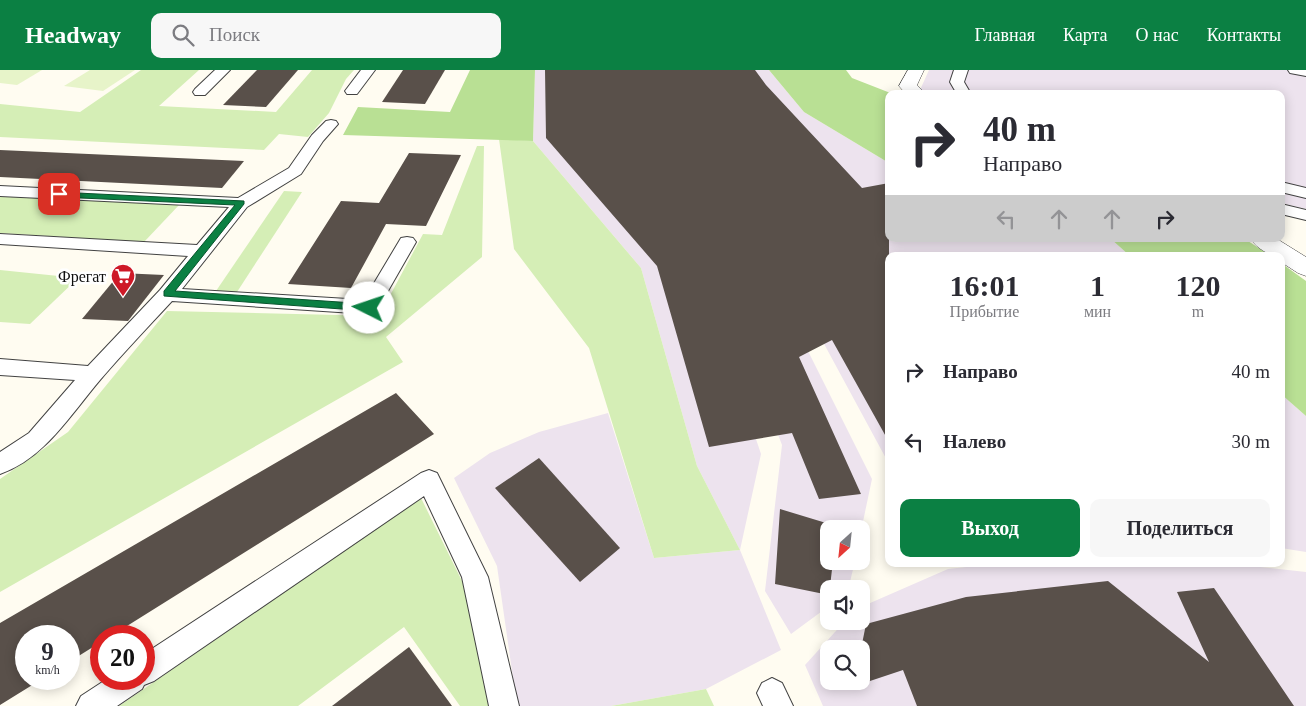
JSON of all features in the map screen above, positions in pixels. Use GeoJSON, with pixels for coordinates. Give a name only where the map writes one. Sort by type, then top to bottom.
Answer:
{"type":"FeatureCollection","features":[{"type":"Feature","properties":{"kind":"street"},"geometry":{"type":"LineString","coordinates":[[912,90],[908,86],[916,70]]}},
{"type":"Feature","properties":{"kind":"street"},"geometry":{"type":"LineString","coordinates":[[1267,242],[1282,252]]}},
{"type":"Feature","properties":{"kind":"street"},"geometry":{"type":"LineString","coordinates":[[1285,254],[1306,268]]}},
{"type":"Feature","properties":{"kind":"lane"},"geometry":{"type":"LineString","coordinates":[[200,92],[223,70]]}},
{"type":"Feature","properties":{"kind":"lane"},"geometry":{"type":"LineString","coordinates":[[352,91],[368,70]]}},
{"type":"Feature","properties":{"kind":"lane"},"geometry":{"type":"LineString","coordinates":[[961,70],[957,82],[962,90]]}},
{"type":"Feature","properties":{"kind":"lane"},"geometry":{"type":"LineString","coordinates":[[1296,70],[1306,72]]}},
{"type":"Feature","properties":{"kind":"lane"},"geometry":{"type":"LineString","coordinates":[[0,464],[37,439],[93,374],[167,294],[241,203],[295,171],[317,138],[331,124]]}},
{"type":"Feature","properties":{"kind":"lane"},"geometry":{"type":"LineString","coordinates":[[1285,188],[1306,193]]}},
{"type":"Feature","properties":{"kind":"lane"},"geometry":{"type":"LineString","coordinates":[[0,191],[241,203]]}},
{"type":"Feature","properties":{"kind":"lane"},"geometry":{"type":"LineString","coordinates":[[1285,210],[1306,215]]}},
{"type":"Feature","properties":{"kind":"lane"},"geometry":{"type":"LineString","coordinates":[[0,239],[202,251]]}},
{"type":"Feature","properties":{"kind":"lane"},"geometry":{"type":"LineString","coordinates":[[167,294],[369,308],[407,242]]}},
{"type":"Feature","properties":{"kind":"lane"},"geometry":{"type":"LineString","coordinates":[[0,367],[93,374]]}},
{"type":"Feature","properties":{"kind":"lane"},"geometry":{"type":"LineString","coordinates":[[155,664],[429,480],[475,577],[504,706]]}},
{"type":"Feature","properties":{"kind":"lane"},"geometry":{"type":"LineString","coordinates":[[91,706],[115,690]]}},
{"type":"Feature","properties":{"kind":"shaded area"},"geometry":{"type":"Polygon","coordinates":[[[535,70],[575,70],[697,263],[761,454],[740,550],[697,466],[641,268],[533,141],[535,70]]]}},
{"type":"Feature","properties":{"kind":"shaded area"},"geometry":{"type":"Polygon","coordinates":[[[715,70],[769,70],[804,112],[885,161],[885,210],[835,220],[715,70]]]}},
{"type":"Feature","properties":{"kind":"shaded area"},"geometry":{"type":"Polygon","coordinates":[[[929,70],[1306,70],[1306,209],[1285,204],[1285,90],[920,90],[929,70]]]}},
{"type":"Feature","properties":{"kind":"shaded area"},"geometry":{"type":"Polygon","coordinates":[[[763,231],[885,239],[885,242],[1114,242],[1126,252],[885,252],[885,457],[763,231]]]}},
{"type":"Feature","properties":{"kind":"shaded area"},"geometry":{"type":"Polygon","coordinates":[[[750,235],[872,479],[863,520],[820,520],[820,570],[853,570],[850,580],[820,580],[820,613],[791,634],[765,591],[782,445],[712,260],[750,235]]]}},
{"type":"Feature","properties":{"kind":"shaded area"},"geometry":{"type":"Polygon","coordinates":[[[1285,398],[1306,416],[1306,552],[1285,549],[1285,398]]]}},
{"type":"Feature","properties":{"kind":"shaded area"},"geometry":{"type":"Polygon","coordinates":[[[608,413],[654,558],[740,550],[781,650],[706,689],[611,706],[517,706],[497,566],[454,478],[490,453],[539,432],[608,413]]]}},
{"type":"Feature","properties":{"kind":"shaded area"},"geometry":{"type":"Polygon","coordinates":[[[966,567],[1260,567],[1306,572],[1306,706],[823,706],[805,665],[820,648],[820,690],[870,690],[870,640],[828,640],[837,630],[870,630],[870,603],[948,569],[966,567]]]}},
{"type":"Feature","properties":{"kind":"green space"},"geometry":{"type":"Polygon","coordinates":[[[0,70],[42,70],[17,85],[0,83],[0,70]]]}},
{"type":"Feature","properties":{"kind":"green space"},"geometry":{"type":"Polygon","coordinates":[[[90,70],[135,70],[103,91],[64,86],[90,70]]]}},
{"type":"Feature","properties":{"kind":"green space"},"geometry":{"type":"Polygon","coordinates":[[[141,70],[199,70],[159,106],[276,112],[312,70],[354,70],[346,79],[329,113],[308,137],[279,134],[264,150],[0,137],[0,104],[80,112],[141,70]]]}},
{"type":"Feature","properties":{"kind":"green space"},"geometry":{"type":"Polygon","coordinates":[[[470,70],[535,70],[533,141],[343,135],[358,107],[450,112],[470,70]]]}},
{"type":"Feature","properties":{"kind":"green space"},"geometry":{"type":"Polygon","coordinates":[[[769,70],[846,70],[852,78],[885,91],[885,161],[804,112],[769,70]]]}},
{"type":"Feature","properties":{"kind":"green space"},"geometry":{"type":"Polygon","coordinates":[[[499,139],[533,141],[641,268],[697,466],[740,550],[654,558],[589,348],[514,249],[499,139]]]}},
{"type":"Feature","properties":{"kind":"green space"},"geometry":{"type":"Polygon","coordinates":[[[477,146],[484,146],[482,257],[386,337],[403,362],[0,592],[0,479],[68,432],[167,311],[379,316],[423,234],[442,235],[477,146]]]}},
{"type":"Feature","properties":{"kind":"green space"},"geometry":{"type":"Polygon","coordinates":[[[284,191],[302,192],[237,292],[216,291],[284,191]]]}},
{"type":"Feature","properties":{"kind":"green space"},"geometry":{"type":"Polygon","coordinates":[[[0,196],[180,204],[144,242],[0,233],[0,196]]]}},
{"type":"Feature","properties":{"kind":"green space"},"geometry":{"type":"Polygon","coordinates":[[[1114,242],[1250,242],[1265,252],[1126,252],[1114,242]]]}},
{"type":"Feature","properties":{"kind":"green space"},"geometry":{"type":"Polygon","coordinates":[[[1285,266],[1306,281],[1306,416],[1285,398],[1285,266]]]}},
{"type":"Feature","properties":{"kind":"green space"},"geometry":{"type":"Polygon","coordinates":[[[0,270],[78,278],[30,324],[0,322],[0,270]]]}},
{"type":"Feature","properties":{"kind":"green space"},"geometry":{"type":"Polygon","coordinates":[[[421,498],[464,585],[492,706],[460,706],[404,627],[298,706],[119,706],[142,690],[155,690],[155,681],[421,498]]]}},
{"type":"Feature","properties":{"kind":"green space"},"geometry":{"type":"Polygon","coordinates":[[[706,689],[714,706],[611,706],[706,689]]]}},
{"type":"Feature","properties":{"kind":"building"},"geometry":{"type":"Polygon","coordinates":[[[257,70],[298,70],[266,107],[223,105],[257,70]]]}},
{"type":"Feature","properties":{"kind":"building"},"geometry":{"type":"Polygon","coordinates":[[[403,70],[445,70],[425,104],[382,102],[403,70]]]}},
{"type":"Feature","properties":{"kind":"building"},"geometry":{"type":"Polygon","coordinates":[[[545,70],[755,70],[766,85],[862,188],[885,184],[885,242],[889,242],[889,252],[885,252],[885,435],[832,340],[799,357],[861,494],[819,499],[792,433],[709,447],[657,266],[546,138],[545,70]]]}},
{"type":"Feature","properties":{"kind":"building"},"geometry":{"type":"Polygon","coordinates":[[[0,150],[244,161],[222,188],[0,177],[0,150]]]}},
{"type":"Feature","properties":{"kind":"building"},"geometry":{"type":"Polygon","coordinates":[[[409,153],[461,155],[426,226],[386,224],[351,288],[288,284],[341,201],[379,203],[409,153]]]}},
{"type":"Feature","properties":{"kind":"building","name":"Фрегат"},"geometry":{"type":"Polygon","coordinates":[[[120,273],[164,275],[128,321],[82,319],[120,273]]]}},
{"type":"Feature","properties":{"kind":"building"},"geometry":{"type":"Polygon","coordinates":[[[396,393],[434,434],[129,625],[90,625],[90,649],[80,655],[80,625],[15,625],[15,690],[24,690],[0,705],[0,623],[396,393]]]}},
{"type":"Feature","properties":{"kind":"building"},"geometry":{"type":"Polygon","coordinates":[[[539,458],[620,548],[580,582],[495,488],[539,458]]]}},
{"type":"Feature","properties":{"kind":"building"},"geometry":{"type":"Polygon","coordinates":[[[780,509],[820,521],[820,570],[832,570],[831,580],[820,580],[820,593],[775,584],[780,509]]]}},
{"type":"Feature","properties":{"kind":"building"},"geometry":{"type":"Polygon","coordinates":[[[1108,581],[1209,662],[1177,592],[1214,588],[1294,706],[917,706],[903,670],[870,681],[870,640],[863,640],[865,630],[870,630],[870,623],[966,597],[1108,581]]]}},
{"type":"Feature","properties":{"kind":"building"},"geometry":{"type":"Polygon","coordinates":[[[409,647],[452,706],[332,706],[409,647]]]}},
{"type":"Feature","properties":{"kind":"place","name":"Фрегат"},"geometry":{"type":"Point","coordinates":[123,297]}},
{"type":"Feature","properties":{"kind":"route"},"geometry":{"type":"LineString","coordinates":[[59,194],[241,203],[167,294],[369,308]]}}]}
